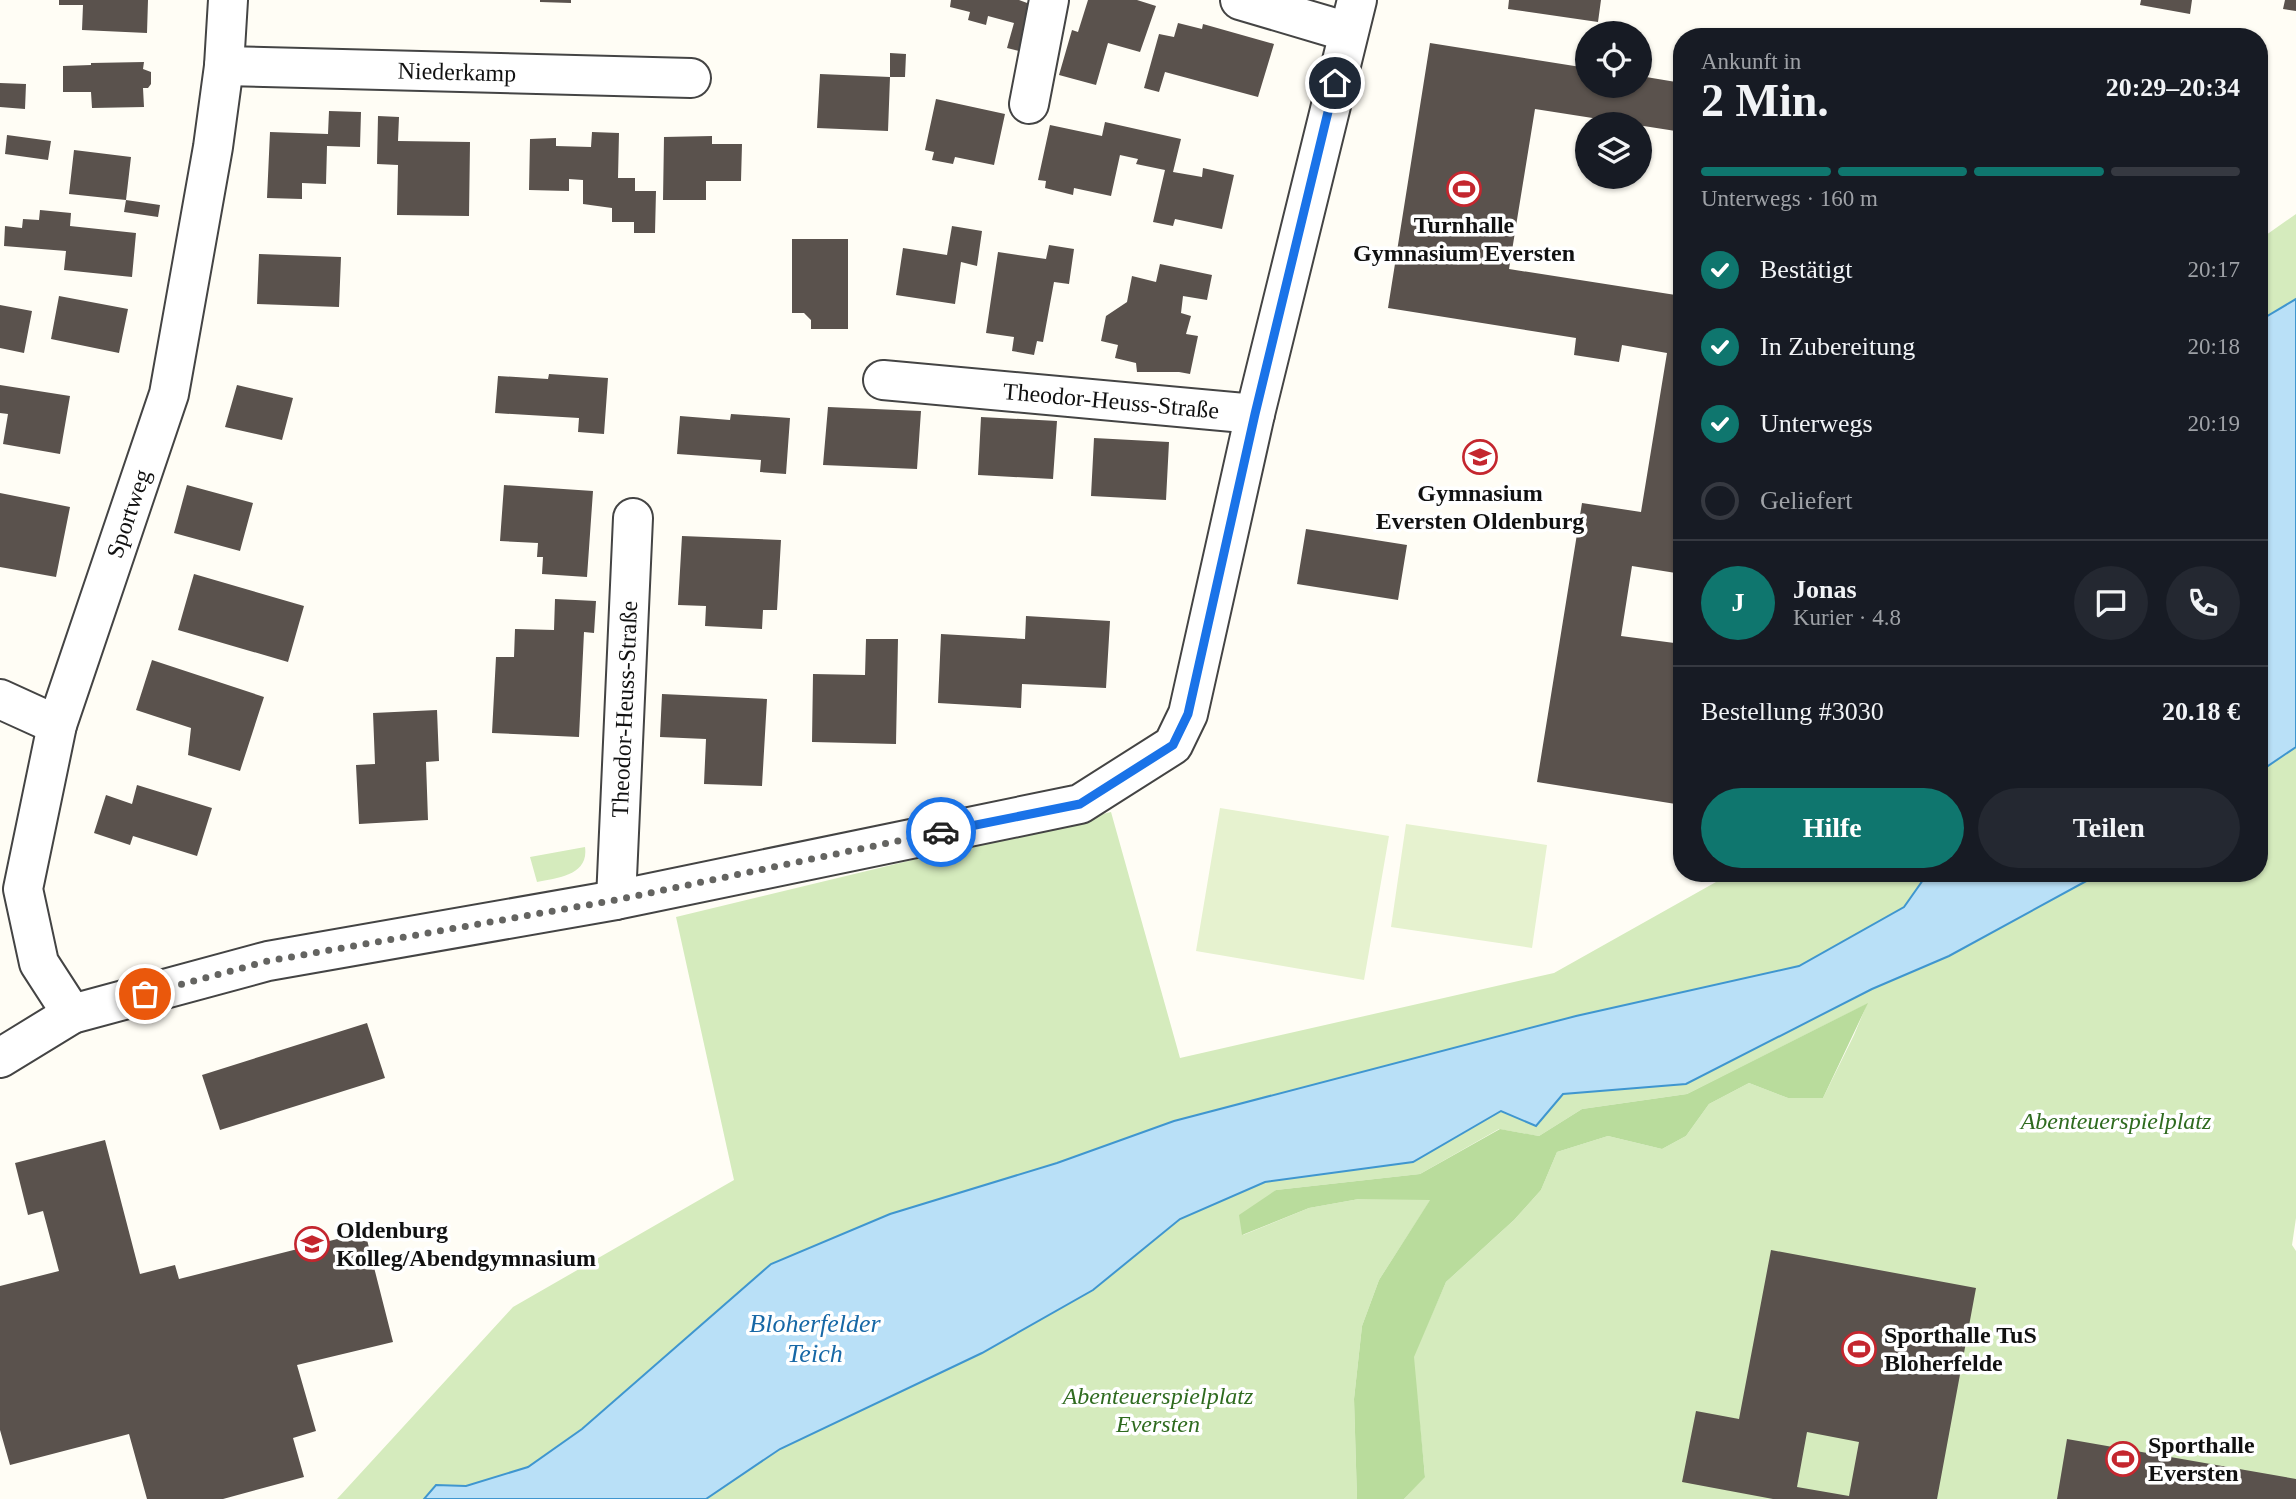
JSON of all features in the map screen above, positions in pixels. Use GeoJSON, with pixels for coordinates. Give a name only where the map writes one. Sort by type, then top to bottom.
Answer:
{"type":"FeatureCollection","features":[{"type":"Feature","properties":{"kind":"street","name":"Sportweg"},"geometry":{"type":"LineString","coordinates":[[72,1014],[38,963],[23,889],[57,725],[169,394],[213,147],[224,66],[228,0]]}},
{"type":"Feature","properties":{"kind":"street"},"geometry":{"type":"LineString","coordinates":[[1029,104],[1049,0]]}},
{"type":"Feature","properties":{"kind":"street"},"geometry":{"type":"LineString","coordinates":[[1240,0],[1352,16]]}},
{"type":"Feature","properties":{"kind":"street","name":"Theodor-Heuss-Straße"},"geometry":{"type":"LineString","coordinates":[[0,1058],[72,1014],[268,961],[616,900],[1080,804],[1173,745],[1188,714],[1255,414],[1352,16]]}},
{"type":"Feature","properties":{"kind":"street","name":"Niederkamp"},"geometry":{"type":"LineString","coordinates":[[224,66],[691,78]]}},
{"type":"Feature","properties":{"kind":"street","name":"Theodor-Heuss-Straße"},"geometry":{"type":"LineString","coordinates":[[883,380],[1255,414]]}},
{"type":"Feature","properties":{"kind":"street","name":"Theodor-Heuss-Straße"},"geometry":{"type":"LineString","coordinates":[[616,900],[633,517]]}},
{"type":"Feature","properties":{"kind":"street"},"geometry":{"type":"LineString","coordinates":[[0,699],[57,725]]}},
{"type":"Feature","properties":{"kind":"green space"},"geometry":{"type":"Polygon","coordinates":[[[2296,214],[2296,299],[2268,316],[2268,234],[2296,214]]]}},
{"type":"Feature","properties":{"kind":"green space"},"geometry":{"type":"Polygon","coordinates":[[[2296,747],[2296,1218],[2292,1245],[2296,1251],[2296,1499],[1404,1499],[1425,1476],[1413,1357],[1446,1282],[1514,1220],[1541,1190],[1557,1152],[1608,1136],[1662,1149],[1686,1136],[1709,1104],[1749,1083],[1788,1098],[1823,1098],[1867,1004],[1687,1094],[1582,1109],[1539,1136],[1499,1129],[1420,1174],[1276,1190],[1243,1235],[1309,1208],[1359,1199],[1431,1199],[1379,1280],[1362,1326],[1354,1399],[1357,1499],[706,1499],[780,1449],[982,1353],[1093,1290],[1180,1219],[1265,1182],[1413,1162],[1501,1111],[1536,1126],[1563,1094],[1686,1084],[1872,989],[1949,956],[2085,882],[2268,882],[2268,766],[2296,747]]]}},
{"type":"Feature","properties":{"kind":"green space"},"geometry":{"type":"Polygon","coordinates":[[[1220,808],[1389,836],[1364,980],[1196,951],[1220,808]]]}},
{"type":"Feature","properties":{"kind":"green space"},"geometry":{"type":"Polygon","coordinates":[[[1111,812],[1180,1058],[1554,973],[1716,882],[1922,882],[1904,907],[1799,966],[1576,1016],[1174,1121],[1057,1163],[890,1214],[771,1264],[582,1429],[528,1467],[466,1486],[436,1485],[424,1499],[337,1499],[513,1307],[734,1180],[676,917],[1111,812]]]}},
{"type":"Feature","properties":{"kind":"green space"},"geometry":{"type":"Polygon","coordinates":[[[1406,824],[1547,845],[1532,948],[1391,927],[1406,824]]]}},
{"type":"Feature","properties":{"kind":"green space"},"geometry":{"type":"Polygon","coordinates":[[[585,847],[585,856],[577,869],[562,877],[537,882],[530,857],[585,847]]]}},
{"type":"Feature","properties":{"kind":"green space"},"geometry":{"type":"Polygon","coordinates":[[[1868,1003],[1823,1098],[1788,1098],[1749,1083],[1709,1104],[1686,1136],[1662,1149],[1608,1136],[1557,1152],[1541,1190],[1514,1220],[1446,1282],[1414,1357],[1425,1477],[1404,1499],[1357,1499],[1354,1399],[1362,1326],[1379,1280],[1430,1200],[1359,1199],[1309,1208],[1242,1235],[1239,1215],[1276,1190],[1420,1174],[1500,1129],[1539,1136],[1582,1109],[1687,1094],[1868,1003]]]}},
{"type":"Feature","properties":{"kind":"water"},"geometry":{"type":"Polygon","coordinates":[[[2296,299],[2296,747],[2268,766],[2268,316],[2296,299]]]}},
{"type":"Feature","properties":{"kind":"water","name":"Bloherfelder Teich"},"geometry":{"type":"Polygon","coordinates":[[[1922,882],[2085,882],[1949,956],[1872,989],[1686,1084],[1563,1094],[1536,1126],[1501,1111],[1413,1162],[1265,1182],[1180,1219],[1093,1290],[982,1353],[780,1449],[706,1499],[424,1499],[436,1485],[466,1486],[528,1467],[582,1429],[771,1264],[890,1214],[1057,1163],[1174,1121],[1576,1016],[1799,966],[1904,907],[1922,882]]]}},
{"type":"Feature","properties":{"kind":"building"},"geometry":{"type":"Polygon","coordinates":[[[59,0],[148,0],[147,33],[82,30],[83,5],[59,5],[59,0]]]}},
{"type":"Feature","properties":{"kind":"building"},"geometry":{"type":"Polygon","coordinates":[[[571,0],[571,3],[540,2],[571,0]]]}},
{"type":"Feature","properties":{"kind":"building"},"geometry":{"type":"Polygon","coordinates":[[[951,0],[1019,0],[1038,7],[1027,53],[1007,48],[1014,23],[988,16],[986,25],[968,20],[970,12],[950,7],[951,0]]]}},
{"type":"Feature","properties":{"kind":"building"},"geometry":{"type":"Polygon","coordinates":[[[1088,0],[1137,0],[1156,6],[1140,52],[1108,43],[1096,85],[1059,75],[1072,30],[1078,32],[1088,0]]]}},
{"type":"Feature","properties":{"kind":"building"},"geometry":{"type":"Polygon","coordinates":[[[1509,0],[1601,0],[1598,21],[1508,9],[1509,0]]]}},
{"type":"Feature","properties":{"kind":"building"},"geometry":{"type":"Polygon","coordinates":[[[2141,0],[2192,0],[2190,14],[2140,5],[2141,0]]]}},
{"type":"Feature","properties":{"kind":"building"},"geometry":{"type":"Polygon","coordinates":[[[2285,0],[2296,0],[2296,11],[2283,9],[2285,0]]]}},
{"type":"Feature","properties":{"kind":"building"},"geometry":{"type":"Polygon","coordinates":[[[1178,23],[1202,29],[1203,24],[1274,44],[1258,97],[1165,72],[1159,92],[1144,88],[1159,34],[1174,37],[1178,23]]]}},
{"type":"Feature","properties":{"kind":"building"},"geometry":{"type":"Polygon","coordinates":[[[1430,43],[1575,66],[1575,98],[1652,98],[1652,78],[1673,82],[1673,131],[1652,127],[1652,112],[1575,112],[1575,115],[1535,109],[1509,269],[1673,295],[1673,573],[1632,566],[1621,636],[1673,643],[1673,804],[1537,782],[1582,503],[1641,512],[1667,353],[1622,345],[1619,362],[1574,355],[1576,338],[1388,308],[1430,43]]]}},
{"type":"Feature","properties":{"kind":"building"},"geometry":{"type":"Polygon","coordinates":[[[890,53],[906,54],[905,77],[890,77],[890,53]]]}},
{"type":"Feature","properties":{"kind":"building"},"geometry":{"type":"Polygon","coordinates":[[[144,62],[143,69],[151,72],[151,84],[148,88],[143,88],[144,107],[92,108],[91,92],[63,92],[63,66],[144,62]]]}},
{"type":"Feature","properties":{"kind":"building"},"geometry":{"type":"Polygon","coordinates":[[[820,74],[890,77],[888,131],[817,128],[820,74]]]}},
{"type":"Feature","properties":{"kind":"building"},"geometry":{"type":"Polygon","coordinates":[[[0,83],[26,84],[25,109],[0,107],[0,83]]]}},
{"type":"Feature","properties":{"kind":"building"},"geometry":{"type":"Polygon","coordinates":[[[936,99],[1005,114],[994,165],[955,157],[953,164],[932,160],[934,152],[925,150],[936,99]]]}},
{"type":"Feature","properties":{"kind":"building"},"geometry":{"type":"Polygon","coordinates":[[[329,111],[361,112],[360,147],[327,146],[326,184],[302,183],[302,199],[267,198],[270,132],[328,134],[329,111]]]}},
{"type":"Feature","properties":{"kind":"building"},"geometry":{"type":"Polygon","coordinates":[[[378,116],[399,117],[398,141],[470,142],[469,216],[397,215],[398,165],[377,164],[378,116]]]}},
{"type":"Feature","properties":{"kind":"building"},"geometry":{"type":"Polygon","coordinates":[[[1105,122],[1181,139],[1173,172],[1202,177],[1203,168],[1234,175],[1222,229],[1175,219],[1173,226],[1153,222],[1165,170],[1136,164],[1138,159],[1120,155],[1111,196],[1074,188],[1073,195],[1045,188],[1046,181],[1038,180],[1050,125],[1102,136],[1105,122]]]}},
{"type":"Feature","properties":{"kind":"building"},"geometry":{"type":"Polygon","coordinates":[[[592,132],[619,133],[618,178],[635,178],[635,191],[656,191],[655,233],[634,233],[634,222],[612,222],[612,208],[583,204],[583,180],[569,179],[569,191],[529,190],[530,139],[556,138],[556,146],[591,147],[592,132]]]}},
{"type":"Feature","properties":{"kind":"building"},"geometry":{"type":"Polygon","coordinates":[[[7,135],[51,141],[48,160],[5,154],[7,135]]]}},
{"type":"Feature","properties":{"kind":"building"},"geometry":{"type":"Polygon","coordinates":[[[712,136],[712,144],[742,144],[741,181],[706,181],[706,200],[663,200],[664,137],[712,136]]]}},
{"type":"Feature","properties":{"kind":"building"},"geometry":{"type":"Polygon","coordinates":[[[74,150],[131,157],[126,200],[69,194],[74,150]]]}},
{"type":"Feature","properties":{"kind":"building"},"geometry":{"type":"Polygon","coordinates":[[[126,200],[160,205],[158,217],[124,212],[126,200]]]}},
{"type":"Feature","properties":{"kind":"building"},"geometry":{"type":"Polygon","coordinates":[[[40,210],[71,213],[70,226],[136,233],[132,277],[64,270],[66,251],[4,246],[5,226],[22,228],[23,219],[39,220],[40,210]]]}},
{"type":"Feature","properties":{"kind":"building"},"geometry":{"type":"Polygon","coordinates":[[[952,226],[982,231],[977,266],[961,262],[955,304],[896,295],[903,248],[947,255],[952,226]]]}},
{"type":"Feature","properties":{"kind":"building"},"geometry":{"type":"Polygon","coordinates":[[[792,239],[848,239],[848,329],[811,329],[811,320],[804,313],[792,313],[792,239]]]}},
{"type":"Feature","properties":{"kind":"building"},"geometry":{"type":"Polygon","coordinates":[[[1049,245],[1074,249],[1069,284],[1054,282],[1043,342],[1037,341],[1034,355],[1012,351],[1014,337],[986,333],[998,252],[1046,259],[1049,245]]]}},
{"type":"Feature","properties":{"kind":"building"},"geometry":{"type":"Polygon","coordinates":[[[259,254],[341,257],[339,307],[257,304],[259,254]]]}},
{"type":"Feature","properties":{"kind":"building"},"geometry":{"type":"Polygon","coordinates":[[[1160,264],[1212,275],[1207,300],[1183,296],[1181,313],[1191,316],[1186,334],[1198,336],[1190,374],[1137,372],[1136,363],[1115,358],[1118,345],[1101,341],[1106,316],[1127,302],[1132,276],[1156,282],[1160,264]]]}},
{"type":"Feature","properties":{"kind":"building"},"geometry":{"type":"Polygon","coordinates":[[[59,296],[128,309],[119,353],[51,339],[59,296]]]}},
{"type":"Feature","properties":{"kind":"building"},"geometry":{"type":"Polygon","coordinates":[[[0,305],[32,311],[24,353],[0,348],[0,305]]]}},
{"type":"Feature","properties":{"kind":"building"},"geometry":{"type":"Polygon","coordinates":[[[549,374],[608,378],[604,434],[578,432],[579,418],[495,413],[498,376],[548,379],[549,374]]]}},
{"type":"Feature","properties":{"kind":"building"},"geometry":{"type":"Polygon","coordinates":[[[0,385],[70,396],[60,454],[3,444],[8,414],[0,413],[0,385]]]}},
{"type":"Feature","properties":{"kind":"building"},"geometry":{"type":"Polygon","coordinates":[[[237,385],[293,398],[282,440],[225,427],[237,385]]]}},
{"type":"Feature","properties":{"kind":"building"},"geometry":{"type":"Polygon","coordinates":[[[828,407],[921,411],[917,469],[823,465],[828,407]]]}},
{"type":"Feature","properties":{"kind":"building"},"geometry":{"type":"Polygon","coordinates":[[[731,414],[790,418],[786,474],[760,472],[761,460],[677,454],[680,416],[730,420],[731,414]]]}},
{"type":"Feature","properties":{"kind":"building"},"geometry":{"type":"Polygon","coordinates":[[[981,417],[1057,421],[1053,479],[978,475],[981,417]]]}},
{"type":"Feature","properties":{"kind":"building"},"geometry":{"type":"Polygon","coordinates":[[[1094,438],[1169,442],[1166,500],[1091,496],[1094,438]]]}},
{"type":"Feature","properties":{"kind":"building"},"geometry":{"type":"Polygon","coordinates":[[[187,485],[253,503],[240,551],[174,533],[187,485]]]}},
{"type":"Feature","properties":{"kind":"building"},"geometry":{"type":"Polygon","coordinates":[[[504,485],[593,491],[587,577],[542,574],[543,557],[537,557],[538,543],[500,541],[504,485]]]}},
{"type":"Feature","properties":{"kind":"building"},"geometry":{"type":"Polygon","coordinates":[[[0,493],[70,507],[56,577],[0,567],[0,493]]]}},
{"type":"Feature","properties":{"kind":"building"},"geometry":{"type":"Polygon","coordinates":[[[1306,529],[1407,545],[1398,600],[1297,584],[1306,529]]]}},
{"type":"Feature","properties":{"kind":"building"},"geometry":{"type":"Polygon","coordinates":[[[682,536],[781,540],[777,610],[763,610],[762,629],[705,626],[706,606],[678,605],[682,536]]]}},
{"type":"Feature","properties":{"kind":"building"},"geometry":{"type":"Polygon","coordinates":[[[194,574],[304,606],[288,662],[178,630],[194,574]]]}},
{"type":"Feature","properties":{"kind":"building"},"geometry":{"type":"Polygon","coordinates":[[[555,599],[596,601],[594,633],[584,632],[579,737],[492,733],[496,657],[514,657],[515,629],[554,630],[555,599]]]}},
{"type":"Feature","properties":{"kind":"building"},"geometry":{"type":"Polygon","coordinates":[[[1026,616],[1110,621],[1106,688],[1022,684],[1021,708],[938,703],[941,634],[1025,639],[1026,616]]]}},
{"type":"Feature","properties":{"kind":"building"},"geometry":{"type":"Polygon","coordinates":[[[866,639],[898,639],[896,744],[812,742],[813,674],[865,675],[866,639]]]}},
{"type":"Feature","properties":{"kind":"building"},"geometry":{"type":"Polygon","coordinates":[[[152,660],[264,697],[240,771],[188,755],[191,728],[136,710],[152,660]]]}},
{"type":"Feature","properties":{"kind":"building"},"geometry":{"type":"Polygon","coordinates":[[[662,694],[767,699],[762,786],[704,784],[706,739],[660,737],[662,694]]]}},
{"type":"Feature","properties":{"kind":"building"},"geometry":{"type":"Polygon","coordinates":[[[437,710],[439,761],[426,762],[428,820],[359,824],[356,765],[375,764],[373,713],[437,710]]]}},
{"type":"Feature","properties":{"kind":"building"},"geometry":{"type":"Polygon","coordinates":[[[137,785],[212,808],[197,856],[133,836],[130,845],[94,833],[106,795],[132,804],[137,785]]]}},
{"type":"Feature","properties":{"kind":"building"},"geometry":{"type":"Polygon","coordinates":[[[367,1023],[385,1078],[220,1130],[202,1075],[367,1023]]]}},
{"type":"Feature","properties":{"kind":"building"},"geometry":{"type":"Polygon","coordinates":[[[105,1140],[140,1274],[175,1265],[179,1279],[365,1232],[393,1342],[297,1365],[316,1431],[293,1438],[304,1477],[223,1499],[147,1499],[129,1434],[10,1465],[0,1430],[0,1286],[59,1271],[43,1211],[28,1215],[15,1163],[105,1140]]]}},
{"type":"Feature","properties":{"kind":"building","name":"Sporthalle TuS Bloherfelde"},"geometry":{"type":"Polygon","coordinates":[[[1771,1250],[1976,1288],[1937,1499],[1773,1499],[1682,1482],[1696,1411],[1739,1419],[1771,1250]],[[1807,1432],[1797,1487],[1849,1496],[1859,1442],[1807,1432]]]}},
{"type":"Feature","properties":{"kind":"building","name":"Sporthalle Eversten"},"geometry":{"type":"Polygon","coordinates":[[[2067,1439],[2296,1479],[2296,1499],[2057,1499],[2067,1439]]]}},
{"type":"Feature","properties":{"kind":"way so far"},"geometry":{"type":"LineString","coordinates":[[145,994],[268,961],[616,900],[941,832]]}},
{"type":"Feature","properties":{"kind":"place","name":"Turnhalle Gymnasium Eversten"},"geometry":{"type":"Point","coordinates":[1464,189]}},
{"type":"Feature","properties":{"kind":"place","name":"Gymnasium Eversten Oldenburg"},"geometry":{"type":"Point","coordinates":[1480,457]}},
{"type":"Feature","properties":{"kind":"place","name":"Oldenburg Kolleg/Abendgymnasium"},"geometry":{"type":"Point","coordinates":[312,1244]}},
{"type":"Feature","properties":{"kind":"place","name":"Sporthalle TuS Bloherfelde"},"geometry":{"type":"Point","coordinates":[1859,1349]}},
{"type":"Feature","properties":{"kind":"place","name":"Sporthalle Eversten"},"geometry":{"type":"Point","coordinates":[2123,1459]}},
{"type":"Feature","properties":{"kind":"route"},"geometry":{"type":"LineString","coordinates":[[941,832],[1080,804],[1173,745],[1188,714],[1255,414],[1335,83]]}},
{"type":"Feature","properties":{"kind":"park label","name":"Abenteuerspielplatz"},"geometry":{"type":"Point","coordinates":[2116,1121]}},
{"type":"Feature","properties":{"kind":"park label","name":"Abenteuerspielplatz Eversten"},"geometry":{"type":"Point","coordinates":[1158,1410]}}]}
